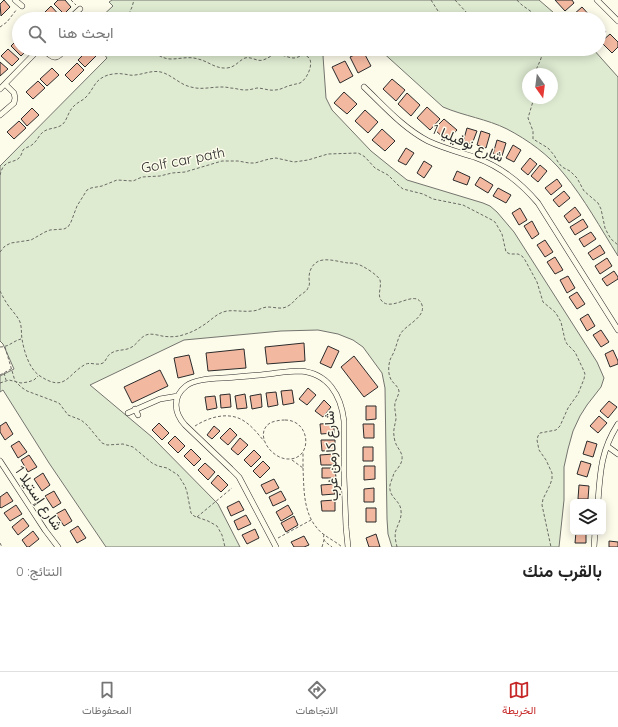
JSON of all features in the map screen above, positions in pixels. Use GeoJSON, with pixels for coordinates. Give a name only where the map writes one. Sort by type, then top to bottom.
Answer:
{"type":"FeatureCollection","features":[{"type":"Feature","properties":{"kind":"street"},"geometry":{"type":"LineString","coordinates":[[15,0],[22,6]]}},
{"type":"Feature","properties":{"kind":"street"},"geometry":{"type":"LineString","coordinates":[[597,0],[618,21]]}},
{"type":"Feature","properties":{"kind":"street"},"geometry":{"type":"LineString","coordinates":[[76,12],[80,8]]}},
{"type":"Feature","properties":{"kind":"street"},"geometry":{"type":"LineString","coordinates":[[0,89],[32,56]]}},
{"type":"Feature","properties":{"kind":"street"},"geometry":{"type":"LineString","coordinates":[[0,115],[14,103],[16,98],[14,93],[5,84]]}},
{"type":"Feature","properties":{"kind":"street","name":"شارع نوفيليا 1"},"geometry":{"type":"LineString","coordinates":[[364,87],[400,122],[413,132],[441,147],[490,163],[516,180],[528,191],[538,203],[618,330]]}},
{"type":"Feature","properties":{"kind":"street","name":"شارع كارمن غرب"},"geometry":{"type":"LineString","coordinates":[[178,396],[186,385],[199,380],[294,371],[312,374],[330,384],[338,398],[344,420],[344,484],[348,547]]}},
{"type":"Feature","properties":{"kind":"street"},"geometry":{"type":"LineString","coordinates":[[128,413],[160,399],[178,396],[176,409],[181,421],[238,477],[276,547]]}},
{"type":"Feature","properties":{"kind":"street"},"geometry":{"type":"LineString","coordinates":[[135,409],[138,415]]}},
{"type":"Feature","properties":{"kind":"street"},"geometry":{"type":"LineString","coordinates":[[598,499],[602,462],[612,434],[618,424]]}},
{"type":"Feature","properties":{"kind":"street"},"geometry":{"type":"LineString","coordinates":[[607,446],[618,454]]}},
{"type":"Feature","properties":{"kind":"street","name":"شارع إستيلا 1"},"geometry":{"type":"LineString","coordinates":[[0,461],[45,530],[58,547]]}},
{"type":"Feature","properties":{"kind":"street"},"geometry":{"type":"LineString","coordinates":[[594,547],[595,535]]}},
{"type":"Feature","properties":{"kind":"path"},"geometry":{"type":"LineString","coordinates":[[71,0],[80,8]]}},
{"type":"Feature","properties":{"kind":"path"},"geometry":{"type":"LineString","coordinates":[[130,12],[134,0]]}},
{"type":"Feature","properties":{"kind":"path"},"geometry":{"type":"LineString","coordinates":[[431,0],[439,12]]}},
{"type":"Feature","properties":{"kind":"path"},"geometry":{"type":"LineString","coordinates":[[455,0],[466,12]]}},
{"type":"Feature","properties":{"kind":"path"},"geometry":{"type":"LineString","coordinates":[[517,0],[531,12]]}},
{"type":"Feature","properties":{"kind":"path"},"geometry":{"type":"LineString","coordinates":[[14,12],[22,6]]}},
{"type":"Feature","properties":{"kind":"path"},"geometry":{"type":"LineString","coordinates":[[0,27],[7,22],[12,15]]}},
{"type":"Feature","properties":{"kind":"path"},"geometry":{"type":"LineString","coordinates":[[160,56],[172,60],[191,57],[214,66],[225,68],[236,65],[246,58],[263,60],[271,56]]}},
{"type":"Feature","properties":{"kind":"path"},"geometry":{"type":"LineString","coordinates":[[285,56],[295,58],[301,56]]}},
{"type":"Feature","properties":{"kind":"path"},"geometry":{"type":"LineString","coordinates":[[0,175],[5,164],[19,158],[24,149],[32,146],[40,134],[63,124],[73,106],[87,96],[96,83],[108,75],[135,75],[163,72],[189,87],[245,90],[255,88],[275,90],[298,84],[307,78],[311,61],[307,56]]}},
{"type":"Feature","properties":{"kind":"path"},"geometry":{"type":"LineString","coordinates":[[538,68],[542,56]]}},
{"type":"Feature","properties":{"kind":"path"},"geometry":{"type":"LineString","coordinates":[[532,104],[528,118],[533,131],[533,139],[548,148],[562,167],[570,171],[577,178],[584,191],[598,203],[601,209],[605,228],[611,239],[618,245]]}},
{"type":"Feature","properties":{"kind":"path","name":"Golf car path"},"geometry":{"type":"LineString","coordinates":[[0,252],[5,246],[11,243],[31,240],[44,232],[68,227],[77,206],[88,190],[117,180],[133,181],[142,177],[160,176],[172,172],[185,172],[222,161],[238,161],[249,164],[276,158],[294,162],[328,154],[362,154],[375,168],[388,175],[404,189],[463,205],[492,220],[495,222],[502,234],[506,252],[510,254],[518,254],[525,260],[537,282],[543,302],[557,315],[561,322],[565,340],[575,352],[585,374],[578,394],[568,408],[560,426],[556,430],[540,433],[537,440],[539,450],[552,473],[552,479],[543,498],[542,505],[551,547]]}},
{"type":"Feature","properties":{"kind":"path"},"geometry":{"type":"LineString","coordinates":[[0,291],[9,307],[19,320],[22,339],[29,362],[38,375],[50,382],[57,383],[68,379],[87,364],[104,363],[109,354],[112,352],[132,348],[144,336],[147,335],[154,334],[172,336],[189,333],[201,327],[216,315],[227,311],[236,310],[251,312],[267,307],[284,308],[289,306],[307,290],[312,266],[321,260],[361,265],[375,273],[381,282],[380,298],[382,302],[386,304],[391,305],[416,298],[421,303],[422,310],[418,318],[401,333],[389,365],[390,377],[397,386],[399,392],[395,406],[396,417],[393,432],[395,444],[403,457],[394,474],[390,486],[392,496],[399,503],[401,508],[401,517],[395,535],[397,547]]}},
{"type":"Feature","properties":{"kind":"path"},"geometry":{"type":"LineString","coordinates":[[0,347],[5,347],[22,339]]}},
{"type":"Feature","properties":{"kind":"path"},"geometry":{"type":"LineString","coordinates":[[5,347],[15,381],[18,385],[24,389],[59,403],[68,414],[81,420],[87,425],[102,443],[106,445],[128,445],[138,450],[152,463],[167,468],[178,475],[185,486],[192,515],[208,521],[216,526],[220,530],[225,547]]}},
{"type":"Feature","properties":{"kind":"path"},"geometry":{"type":"LineString","coordinates":[[0,375],[12,369]]}},
{"type":"Feature","properties":{"kind":"path"},"geometry":{"type":"LineString","coordinates":[[4,373],[6,380]]}},
{"type":"Feature","properties":{"kind":"path"},"geometry":{"type":"LineString","coordinates":[[0,382],[9,380],[21,383],[28,382],[34,380],[38,375]]}},
{"type":"Feature","properties":{"kind":"path"},"geometry":{"type":"LineString","coordinates":[[190,430],[215,417],[231,416],[248,424],[274,454],[282,458],[291,459],[298,457],[303,452]]}},
{"type":"Feature","properties":{"kind":"path"},"geometry":{"type":"LineString","coordinates":[[265,443],[264,431],[270,424],[280,420],[289,420],[299,425],[305,434],[306,444],[303,452],[303,468],[306,504],[311,520],[317,529],[342,547]]}},
{"type":"Feature","properties":{"kind":"path"},"geometry":{"type":"LineString","coordinates":[[291,459],[303,468]]}},
{"type":"Feature","properties":{"kind":"path"},"geometry":{"type":"LineString","coordinates":[[196,517],[232,488]]}},
{"type":"Feature","properties":{"kind":"path"},"geometry":{"type":"LineString","coordinates":[[273,541],[311,520]]}},
{"type":"Feature","properties":{"kind":"path"},"geometry":{"type":"LineString","coordinates":[[322,547],[324,534]]}},
{"type":"Feature","properties":{"kind":"path"},"geometry":{"type":"LineString","coordinates":[[324,540],[332,547]]}},
{"type":"Feature","properties":{"kind":"path"},"geometry":{"type":"LineString","coordinates":[[0,542],[2,547]]}},
{"type":"Feature","properties":{"kind":"green space"},"geometry":{"type":"Polygon","coordinates":[[[112,0],[539,0],[553,12],[107,12],[113,6],[109,2],[112,0]]]}},
{"type":"Feature","properties":{"kind":"green space"},"geometry":{"type":"Polygon","coordinates":[[[105,56],[323,56],[326,98],[332,110],[371,151],[407,180],[483,203],[490,206],[497,212],[514,232],[597,362],[604,378],[601,387],[580,416],[573,431],[568,449],[564,467],[564,500],[559,547],[392,547],[388,534],[387,519],[385,388],[382,373],[363,347],[353,340],[338,334],[318,330],[281,331],[184,340],[90,385],[152,437],[218,504],[240,547],[106,547],[49,463],[3,390],[0,392],[0,376],[14,369],[3,344],[0,341],[0,166],[107,58],[105,56]]]}},
{"type":"Feature","properties":{"kind":"green space"},"geometry":{"type":"Polygon","coordinates":[[[387,56],[599,56],[618,77],[618,256],[578,193],[558,167],[545,154],[523,138],[492,123],[443,107],[387,56]]]}},
{"type":"Feature","properties":{"kind":"building"},"geometry":{"type":"Polygon","coordinates":[[[4,0],[10,7],[1,16],[0,4],[4,0]]]}},
{"type":"Feature","properties":{"kind":"building"},"geometry":{"type":"Polygon","coordinates":[[[58,0],[65,0],[71,7],[66,12],[62,12],[54,4],[58,0]]]}},
{"type":"Feature","properties":{"kind":"building"},"geometry":{"type":"Polygon","coordinates":[[[555,0],[572,0],[574,3],[565,11],[555,0]]]}},
{"type":"Feature","properties":{"kind":"building"},"geometry":{"type":"Polygon","coordinates":[[[51,6],[56,12],[45,12],[51,6]]]}},
{"type":"Feature","properties":{"kind":"building"},"geometry":{"type":"Polygon","coordinates":[[[582,7],[587,12],[576,12],[582,7]]]}},
{"type":"Feature","properties":{"kind":"building"},"geometry":{"type":"Polygon","coordinates":[[[610,34],[618,42],[618,47],[612,53],[606,47],[606,38],[610,34]]]}},
{"type":"Feature","properties":{"kind":"building"},"geometry":{"type":"Polygon","coordinates":[[[8,49],[12,53],[12,56],[16,56],[19,59],[12,66],[1,56],[8,49]]]}},
{"type":"Feature","properties":{"kind":"building"},"geometry":{"type":"Polygon","coordinates":[[[82,56],[96,56],[85,67],[78,60],[82,56]]]}},
{"type":"Feature","properties":{"kind":"building"},"geometry":{"type":"Polygon","coordinates":[[[366,56],[371,66],[358,73],[350,57],[366,56]]]}},
{"type":"Feature","properties":{"kind":"building"},"geometry":{"type":"Polygon","coordinates":[[[345,61],[353,76],[340,83],[332,67],[345,61]]]}},
{"type":"Feature","properties":{"kind":"building"},"geometry":{"type":"Polygon","coordinates":[[[0,62],[8,69],[0,76],[0,62]]]}},
{"type":"Feature","properties":{"kind":"building"},"geometry":{"type":"Polygon","coordinates":[[[77,63],[84,70],[72,82],[65,75],[77,63]]]}},
{"type":"Feature","properties":{"kind":"building"},"geometry":{"type":"Polygon","coordinates":[[[52,68],[59,75],[47,86],[40,79],[52,68]]]}},
{"type":"Feature","properties":{"kind":"building"},"geometry":{"type":"Polygon","coordinates":[[[392,79],[405,90],[396,101],[383,89],[392,79]]]}},
{"type":"Feature","properties":{"kind":"building"},"geometry":{"type":"Polygon","coordinates":[[[38,81],[45,88],[33,99],[26,92],[38,81]]]}},
{"type":"Feature","properties":{"kind":"building"},"geometry":{"type":"Polygon","coordinates":[[[344,92],[357,104],[347,114],[334,103],[344,92]]]}},
{"type":"Feature","properties":{"kind":"building"},"geometry":{"type":"Polygon","coordinates":[[[407,93],[420,105],[411,116],[398,104],[407,93]]]}},
{"type":"Feature","properties":{"kind":"building"},"geometry":{"type":"Polygon","coordinates":[[[427,107],[440,119],[430,130],[417,118],[427,107]]]}},
{"type":"Feature","properties":{"kind":"building"},"geometry":{"type":"Polygon","coordinates":[[[32,108],[39,115],[27,126],[21,119],[32,108]]]}},
{"type":"Feature","properties":{"kind":"building"},"geometry":{"type":"Polygon","coordinates":[[[365,110],[378,122],[368,133],[355,121],[365,110]]]}},
{"type":"Feature","properties":{"kind":"building"},"geometry":{"type":"Polygon","coordinates":[[[444,119],[457,130],[447,141],[434,129],[444,119]]]}},
{"type":"Feature","properties":{"kind":"building"},"geometry":{"type":"Polygon","coordinates":[[[19,121],[26,128],[14,139],[7,132],[19,121]]]}},
{"type":"Feature","properties":{"kind":"building"},"geometry":{"type":"Polygon","coordinates":[[[467,128],[477,131],[472,144],[463,142],[467,128]]]}},
{"type":"Feature","properties":{"kind":"building"},"geometry":{"type":"Polygon","coordinates":[[[382,129],[395,141],[385,151],[372,140],[382,129]]]}},
{"type":"Feature","properties":{"kind":"building"},"geometry":{"type":"Polygon","coordinates":[[[481,131],[490,134],[486,148],[477,145],[481,131]]]}},
{"type":"Feature","properties":{"kind":"building"},"geometry":{"type":"Polygon","coordinates":[[[497,140],[506,143],[502,156],[493,154],[497,140]]]}},
{"type":"Feature","properties":{"kind":"building"},"geometry":{"type":"Polygon","coordinates":[[[513,145],[521,150],[514,162],[506,158],[513,145]]]}},
{"type":"Feature","properties":{"kind":"building"},"geometry":{"type":"Polygon","coordinates":[[[406,148],[414,153],[406,165],[398,161],[406,148]]]}},
{"type":"Feature","properties":{"kind":"building"},"geometry":{"type":"Polygon","coordinates":[[[530,158],[537,164],[528,175],[521,169],[530,158]]]}},
{"type":"Feature","properties":{"kind":"building"},"geometry":{"type":"Polygon","coordinates":[[[424,161],[432,166],[424,178],[417,173],[424,161]]]}},
{"type":"Feature","properties":{"kind":"building"},"geometry":{"type":"Polygon","coordinates":[[[540,165],[547,171],[538,182],[531,176],[540,165]]]}},
{"type":"Feature","properties":{"kind":"building"},"geometry":{"type":"Polygon","coordinates":[[[457,171],[470,177],[467,185],[453,180],[457,171]]]}},
{"type":"Feature","properties":{"kind":"building"},"geometry":{"type":"Polygon","coordinates":[[[480,177],[493,185],[488,193],[475,185],[480,177]]]}},
{"type":"Feature","properties":{"kind":"building"},"geometry":{"type":"Polygon","coordinates":[[[557,179],[562,186],[551,195],[545,188],[557,179]]]}},
{"type":"Feature","properties":{"kind":"building"},"geometry":{"type":"Polygon","coordinates":[[[498,188],[511,195],[506,203],[493,196],[498,188]]]}},
{"type":"Feature","properties":{"kind":"building"},"geometry":{"type":"Polygon","coordinates":[[[564,191],[570,198],[559,207],[553,200],[564,191]]]}},
{"type":"Feature","properties":{"kind":"building"},"geometry":{"type":"Polygon","coordinates":[[[575,207],[581,215],[569,223],[564,216],[575,207]]]}},
{"type":"Feature","properties":{"kind":"building"},"geometry":{"type":"Polygon","coordinates":[[[520,208],[527,220],[519,225],[512,213],[520,208]]]}},
{"type":"Feature","properties":{"kind":"building"},"geometry":{"type":"Polygon","coordinates":[[[583,219],[588,227],[575,235],[570,227],[583,219]]]}},
{"type":"Feature","properties":{"kind":"building"},"geometry":{"type":"Polygon","coordinates":[[[532,221],[539,234],[532,239],[524,226],[532,221]]]}},
{"type":"Feature","properties":{"kind":"building"},"geometry":{"type":"Polygon","coordinates":[[[591,232],[596,239],[584,247],[579,239],[591,232]]]}},
{"type":"Feature","properties":{"kind":"building"},"geometry":{"type":"Polygon","coordinates":[[[545,240],[553,252],[545,257],[537,245],[545,240]]]}},
{"type":"Feature","properties":{"kind":"building"},"geometry":{"type":"Polygon","coordinates":[[[600,245],[605,253],[593,260],[588,253],[600,245]]]}},
{"type":"Feature","properties":{"kind":"building"},"geometry":{"type":"Polygon","coordinates":[[[555,257],[563,270],[555,274],[547,262],[555,257]]]}},
{"type":"Feature","properties":{"kind":"building"},"geometry":{"type":"Polygon","coordinates":[[[607,258],[612,266],[600,274],[595,266],[607,258]]]}},
{"type":"Feature","properties":{"kind":"building"},"geometry":{"type":"Polygon","coordinates":[[[614,271],[618,279],[607,286],[602,279],[614,271]]]}},
{"type":"Feature","properties":{"kind":"building"},"geometry":{"type":"Polygon","coordinates":[[[568,276],[575,288],[567,293],[560,280],[568,276]]]}},
{"type":"Feature","properties":{"kind":"building"},"geometry":{"type":"Polygon","coordinates":[[[577,292],[585,304],[577,309],[569,297],[577,292]]]}},
{"type":"Feature","properties":{"kind":"building"},"geometry":{"type":"Polygon","coordinates":[[[588,314],[595,326],[587,331],[580,319],[588,314]]]}},
{"type":"Feature","properties":{"kind":"building"},"geometry":{"type":"Polygon","coordinates":[[[601,330],[609,342],[601,347],[593,335],[601,330]]]}},
{"type":"Feature","properties":{"kind":"building"},"geometry":{"type":"Polygon","coordinates":[[[304,343],[305,361],[267,364],[265,347],[304,343]]]}},
{"type":"Feature","properties":{"kind":"building"},"geometry":{"type":"Polygon","coordinates":[[[328,346],[339,351],[331,368],[320,363],[328,346]]]}},
{"type":"Feature","properties":{"kind":"building"},"geometry":{"type":"Polygon","coordinates":[[[244,349],[246,368],[208,371],[206,353],[244,349]]]}},
{"type":"Feature","properties":{"kind":"building"},"geometry":{"type":"Polygon","coordinates":[[[613,350],[618,364],[610,367],[605,354],[613,350]]]}},
{"type":"Feature","properties":{"kind":"building"},"geometry":{"type":"Polygon","coordinates":[[[189,355],[194,374],[178,378],[174,358],[189,355]]]}},
{"type":"Feature","properties":{"kind":"building"},"geometry":{"type":"Polygon","coordinates":[[[354,356],[378,387],[364,397],[341,367],[354,356]]]}},
{"type":"Feature","properties":{"kind":"building"},"geometry":{"type":"Polygon","coordinates":[[[160,370],[168,386],[132,403],[124,387],[160,370]]]}},
{"type":"Feature","properties":{"kind":"building"},"geometry":{"type":"Polygon","coordinates":[[[308,388],[316,395],[307,405],[299,399],[308,388]]]}},
{"type":"Feature","properties":{"kind":"building"},"geometry":{"type":"Polygon","coordinates":[[[292,390],[294,403],[283,405],[281,391],[292,390]]]}},
{"type":"Feature","properties":{"kind":"building"},"geometry":{"type":"Polygon","coordinates":[[[276,392],[278,405],[268,407],[266,393],[276,392]]]}},
{"type":"Feature","properties":{"kind":"building"},"geometry":{"type":"Polygon","coordinates":[[[230,394],[231,407],[221,408],[220,395],[230,394]]]}},
{"type":"Feature","properties":{"kind":"building"},"geometry":{"type":"Polygon","coordinates":[[[245,394],[247,408],[237,409],[235,396],[245,394]]]}},
{"type":"Feature","properties":{"kind":"building"},"geometry":{"type":"Polygon","coordinates":[[[261,394],[262,407],[252,409],[250,396],[261,394]]]}},
{"type":"Feature","properties":{"kind":"building"},"geometry":{"type":"Polygon","coordinates":[[[215,396],[217,408],[207,410],[205,397],[215,396]]]}},
{"type":"Feature","properties":{"kind":"building"},"geometry":{"type":"Polygon","coordinates":[[[324,400],[331,407],[323,417],[315,411],[324,400]]]}},
{"type":"Feature","properties":{"kind":"building"},"geometry":{"type":"Polygon","coordinates":[[[609,401],[617,407],[608,418],[600,411],[609,401]]]}},
{"type":"Feature","properties":{"kind":"building"},"geometry":{"type":"Polygon","coordinates":[[[366,406],[376,406],[376,419],[366,420],[366,406]]]}},
{"type":"Feature","properties":{"kind":"building"},"geometry":{"type":"Polygon","coordinates":[[[599,416],[607,423],[598,433],[590,426],[599,416]]]}},
{"type":"Feature","properties":{"kind":"building"},"geometry":{"type":"Polygon","coordinates":[[[6,422],[13,434],[5,440],[0,432],[0,426],[6,422]]]}},
{"type":"Feature","properties":{"kind":"building"},"geometry":{"type":"Polygon","coordinates":[[[159,423],[169,433],[162,440],[152,430],[159,423]]]}},
{"type":"Feature","properties":{"kind":"building"},"geometry":{"type":"Polygon","coordinates":[[[334,423],[334,433],[321,434],[320,424],[334,423]]]}},
{"type":"Feature","properties":{"kind":"building"},"geometry":{"type":"Polygon","coordinates":[[[363,424],[374,424],[374,438],[364,438],[363,424]]]}},
{"type":"Feature","properties":{"kind":"building"},"geometry":{"type":"Polygon","coordinates":[[[214,426],[220,431],[212,439],[207,435],[214,426]]]}},
{"type":"Feature","properties":{"kind":"building"},"geometry":{"type":"Polygon","coordinates":[[[230,428],[237,435],[228,445],[220,438],[230,428]]]}},
{"type":"Feature","properties":{"kind":"building"},"geometry":{"type":"Polygon","coordinates":[[[175,436],[185,446],[178,453],[168,443],[175,436]]]}},
{"type":"Feature","properties":{"kind":"building"},"geometry":{"type":"Polygon","coordinates":[[[240,438],[248,445],[238,455],[231,449],[240,438]]]}},
{"type":"Feature","properties":{"kind":"building"},"geometry":{"type":"Polygon","coordinates":[[[321,440],[335,440],[335,450],[322,451],[321,440]]]}},
{"type":"Feature","properties":{"kind":"building"},"geometry":{"type":"Polygon","coordinates":[[[19,441],[27,452],[18,458],[11,446],[19,441]]]}},
{"type":"Feature","properties":{"kind":"building"},"geometry":{"type":"Polygon","coordinates":[[[587,441],[597,444],[593,457],[583,454],[587,441]]]}},
{"type":"Feature","properties":{"kind":"building"},"geometry":{"type":"Polygon","coordinates":[[[363,447],[373,447],[373,461],[363,461],[363,447]]]}},
{"type":"Feature","properties":{"kind":"building"},"geometry":{"type":"Polygon","coordinates":[[[191,449],[201,459],[194,466],[184,456],[191,449]]]}},
{"type":"Feature","properties":{"kind":"building"},"geometry":{"type":"Polygon","coordinates":[[[254,450],[261,457],[251,467],[244,460],[254,450]]]}},
{"type":"Feature","properties":{"kind":"building"},"geometry":{"type":"Polygon","coordinates":[[[334,454],[334,465],[321,465],[320,455],[334,454]]]}},
{"type":"Feature","properties":{"kind":"building"},"geometry":{"type":"Polygon","coordinates":[[[29,455],[37,467],[28,472],[21,460],[29,455]]]}},
{"type":"Feature","properties":{"kind":"building"},"geometry":{"type":"Polygon","coordinates":[[[263,461],[270,468],[260,478],[253,471],[263,461]]]}},
{"type":"Feature","properties":{"kind":"building"},"geometry":{"type":"Polygon","coordinates":[[[581,461],[591,464],[587,477],[577,474],[581,461]]]}},
{"type":"Feature","properties":{"kind":"building"},"geometry":{"type":"Polygon","coordinates":[[[205,463],[215,472],[208,480],[198,470],[205,463]]]}},
{"type":"Feature","properties":{"kind":"building"},"geometry":{"type":"Polygon","coordinates":[[[364,466],[375,466],[375,479],[364,480],[364,466]]]}},
{"type":"Feature","properties":{"kind":"building"},"geometry":{"type":"Polygon","coordinates":[[[322,468],[335,468],[336,478],[322,478],[322,468]]]}},
{"type":"Feature","properties":{"kind":"building"},"geometry":{"type":"Polygon","coordinates":[[[43,473],[50,485],[42,491],[34,479],[43,473]]]}},
{"type":"Feature","properties":{"kind":"building"},"geometry":{"type":"Polygon","coordinates":[[[218,475],[228,485],[221,492],[211,483],[218,475]]]}},
{"type":"Feature","properties":{"kind":"building"},"geometry":{"type":"Polygon","coordinates":[[[274,479],[279,488],[266,494],[261,485],[274,479]]]}},
{"type":"Feature","properties":{"kind":"building"},"geometry":{"type":"Polygon","coordinates":[[[335,484],[335,494],[322,495],[321,485],[335,484]]]}},
{"type":"Feature","properties":{"kind":"building"},"geometry":{"type":"Polygon","coordinates":[[[579,485],[589,486],[588,499],[578,499],[579,485]]]}},
{"type":"Feature","properties":{"kind":"building"},"geometry":{"type":"Polygon","coordinates":[[[374,488],[374,502],[364,502],[364,489],[374,488]]]}},
{"type":"Feature","properties":{"kind":"building"},"geometry":{"type":"Polygon","coordinates":[[[54,491],[61,503],[53,508],[45,496],[54,491]]]}},
{"type":"Feature","properties":{"kind":"building"},"geometry":{"type":"Polygon","coordinates":[[[281,491],[286,500],[273,506],[269,497],[281,491]]]}},
{"type":"Feature","properties":{"kind":"building"},"geometry":{"type":"Polygon","coordinates":[[[7,492],[13,501],[1,508],[0,497],[7,492]]]}},
{"type":"Feature","properties":{"kind":"building"},"geometry":{"type":"Polygon","coordinates":[[[335,500],[335,511],[322,511],[321,501],[335,500]]]}},
{"type":"Feature","properties":{"kind":"building"},"geometry":{"type":"Polygon","coordinates":[[[239,501],[244,510],[231,516],[227,507],[239,501]]]}},
{"type":"Feature","properties":{"kind":"building"},"geometry":{"type":"Polygon","coordinates":[[[16,505],[22,514],[10,521],[4,513],[16,505]]]}},
{"type":"Feature","properties":{"kind":"building"},"geometry":{"type":"Polygon","coordinates":[[[288,505],[293,514],[281,521],[276,512],[288,505]]]}},
{"type":"Feature","properties":{"kind":"building"},"geometry":{"type":"Polygon","coordinates":[[[366,508],[376,508],[376,522],[366,522],[366,508]]]}},
{"type":"Feature","properties":{"kind":"building"},"geometry":{"type":"Polygon","coordinates":[[[65,509],[72,521],[64,526],[56,514],[65,509]]]}},
{"type":"Feature","properties":{"kind":"building"},"geometry":{"type":"Polygon","coordinates":[[[246,515],[251,524],[238,530],[234,521],[246,515]]]}},
{"type":"Feature","properties":{"kind":"building"},"geometry":{"type":"Polygon","coordinates":[[[294,516],[298,525],[286,532],[281,523],[294,516]]]}},
{"type":"Feature","properties":{"kind":"building"},"geometry":{"type":"Polygon","coordinates":[[[23,518],[29,526],[18,535],[12,527],[23,518]]]}},
{"type":"Feature","properties":{"kind":"building"},"geometry":{"type":"Polygon","coordinates":[[[78,526],[86,538],[77,543],[70,531],[78,526]]]}},
{"type":"Feature","properties":{"kind":"building"},"geometry":{"type":"Polygon","coordinates":[[[255,529],[259,538],[247,544],[242,535],[255,529]]]}},
{"type":"Feature","properties":{"kind":"building"},"geometry":{"type":"Polygon","coordinates":[[[33,531],[39,539],[27,547],[22,540],[33,531]]]}},
{"type":"Feature","properties":{"kind":"building"},"geometry":{"type":"Polygon","coordinates":[[[376,534],[380,547],[369,547],[366,538],[376,534]]]}},
{"type":"Feature","properties":{"kind":"building"},"geometry":{"type":"Polygon","coordinates":[[[576,535],[586,535],[586,543],[575,543],[576,535]]]}},
{"type":"Feature","properties":{"kind":"building"},"geometry":{"type":"Polygon","coordinates":[[[304,536],[309,545],[304,547],[294,547],[291,542],[304,536]]]}},
{"type":"Feature","properties":{"kind":"building"},"geometry":{"type":"Polygon","coordinates":[[[609,541],[618,542],[618,547],[609,547],[609,541]]]}}]}
